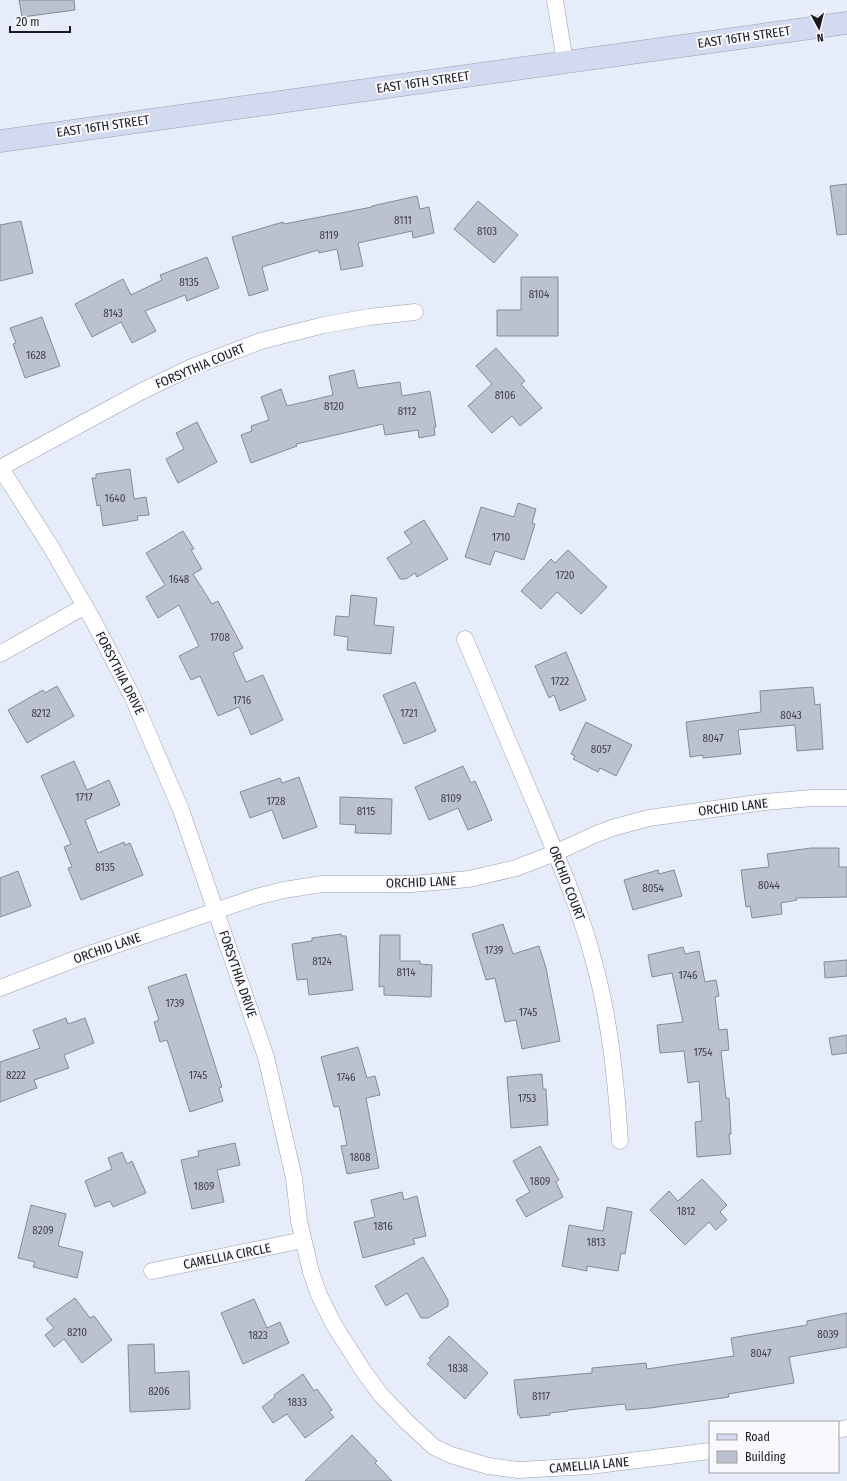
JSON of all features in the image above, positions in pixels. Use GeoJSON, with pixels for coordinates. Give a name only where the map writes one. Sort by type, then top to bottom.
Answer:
{"type":"FeatureCollection","features":[{"type":"Feature","properties":{"kind":"street"},"geometry":{"type":"LineString","coordinates":[[556,0],[565,62]]}},
{"type":"Feature","properties":{"kind":"street","name":"EAST 16TH STREET"},"geometry":{"type":"LineString","coordinates":[[0,141],[847,23]]}},
{"type":"Feature","properties":{"kind":"street","name":"FORSYTHIA COURT"},"geometry":{"type":"LineString","coordinates":[[0,468],[142,391],[192,367],[261,341],[324,325],[369,317],[415,312]]}},
{"type":"Feature","properties":{"kind":"street","name":"FORSYTHIA DRIVE"},"geometry":{"type":"LineString","coordinates":[[0,468],[51,547],[116,663],[152,740],[181,810],[266,1057],[294,1178],[296,1202],[303,1240],[311,1272],[322,1302],[334,1325],[364,1372],[381,1395],[402,1418],[434,1446],[469,1461]]}},
{"type":"Feature","properties":{"kind":"street"},"geometry":{"type":"LineString","coordinates":[[0,654],[85,606]]}},
{"type":"Feature","properties":{"kind":"street","name":"ORCHID COURT"},"geometry":{"type":"LineString","coordinates":[[465,639],[556,853],[578,910],[598,976],[614,1073],[620,1141]]}},
{"type":"Feature","properties":{"kind":"street","name":"ORCHID LANE"},"geometry":{"type":"LineString","coordinates":[[0,988],[78,958],[256,897],[284,890],[309,885],[342,883],[431,884],[469,879],[516,868],[556,853],[612,828],[668,815],[765,802],[812,798],[847,798]]}},
{"type":"Feature","properties":{"kind":"street","name":"CAMELLIA CIRCLE"},"geometry":{"type":"LineString","coordinates":[[152,1271],[303,1240]]}},
{"type":"Feature","properties":{"kind":"street","name":"CAMELLIA LANE"},"geometry":{"type":"LineString","coordinates":[[469,1461],[488,1466],[519,1470],[590,1466],[709,1451]]}},
{"type":"Feature","properties":{"kind":"building"},"geometry":{"type":"Polygon","coordinates":[[[19,0],[74,0],[75,10],[22,17],[19,0]]]}},
{"type":"Feature","properties":{"kind":"building"},"geometry":{"type":"Polygon","coordinates":[[[847,184],[847,234],[837,235],[830,186],[847,184]]]}},
{"type":"Feature","properties":{"kind":"building"},"geometry":{"type":"Polygon","coordinates":[[[417,196],[420,209],[429,207],[434,233],[413,238],[412,231],[358,243],[363,266],[341,270],[337,249],[319,253],[318,250],[262,267],[268,290],[249,296],[232,237],[283,222],[284,224],[372,207],[417,196]]]}},
{"type":"Feature","properties":{"kind":"building"},"geometry":{"type":"Polygon","coordinates":[[[478,201],[518,235],[494,263],[454,229],[478,201]]]}},
{"type":"Feature","properties":{"kind":"building"},"geometry":{"type":"Polygon","coordinates":[[[21,221],[33,273],[0,281],[0,225],[21,221]]]}},
{"type":"Feature","properties":{"kind":"building"},"geometry":{"type":"Polygon","coordinates":[[[207,257],[219,288],[187,301],[185,295],[145,311],[156,331],[132,343],[121,322],[92,337],[75,304],[123,279],[131,295],[162,280],[160,275],[207,257]]]}},
{"type":"Feature","properties":{"kind":"building"},"geometry":{"type":"Polygon","coordinates":[[[521,277],[558,277],[558,336],[497,336],[497,310],[521,310],[521,277]]]}},
{"type":"Feature","properties":{"kind":"building"},"geometry":{"type":"Polygon","coordinates":[[[42,317],[60,366],[25,378],[13,344],[16,343],[10,328],[42,317]]]}},
{"type":"Feature","properties":{"kind":"building"},"geometry":{"type":"Polygon","coordinates":[[[496,348],[525,381],[521,384],[542,408],[520,426],[512,416],[492,433],[468,406],[492,384],[476,366],[496,348]]]}},
{"type":"Feature","properties":{"kind":"building"},"geometry":{"type":"Polygon","coordinates":[[[354,370],[358,388],[400,382],[402,396],[430,391],[436,427],[434,427],[435,435],[419,438],[418,430],[385,435],[383,424],[296,444],[297,446],[251,463],[241,435],[252,431],[251,426],[269,420],[261,397],[281,389],[287,406],[333,395],[329,376],[354,370]]]}},
{"type":"Feature","properties":{"kind":"building"},"geometry":{"type":"Polygon","coordinates":[[[197,422],[217,462],[178,483],[166,459],[184,449],[176,433],[197,422]]]}},
{"type":"Feature","properties":{"kind":"building"},"geometry":{"type":"Polygon","coordinates":[[[130,469],[134,499],[146,497],[149,515],[137,516],[138,520],[103,526],[100,505],[97,506],[92,478],[96,478],[96,474],[130,469]]]}},
{"type":"Feature","properties":{"kind":"building"},"geometry":{"type":"Polygon","coordinates":[[[518,503],[536,509],[532,523],[535,524],[524,560],[495,551],[490,565],[465,557],[481,507],[514,517],[518,503]]]}},
{"type":"Feature","properties":{"kind":"building"},"geometry":{"type":"Polygon","coordinates":[[[424,520],[448,559],[417,577],[415,573],[406,579],[400,579],[387,558],[412,543],[404,532],[424,520]]]}},
{"type":"Feature","properties":{"kind":"building"},"geometry":{"type":"Polygon","coordinates":[[[183,531],[194,549],[191,550],[202,569],[193,574],[212,604],[218,601],[243,648],[233,653],[246,682],[263,675],[283,720],[251,735],[239,707],[218,716],[200,676],[191,680],[179,656],[199,646],[179,605],[158,618],[146,597],[165,585],[146,553],[183,531]]]}},
{"type":"Feature","properties":{"kind":"building"},"geometry":{"type":"Polygon","coordinates":[[[568,550],[607,587],[581,614],[557,592],[541,609],[521,591],[551,559],[555,563],[568,550]]]}},
{"type":"Feature","properties":{"kind":"building"},"geometry":{"type":"Polygon","coordinates":[[[351,595],[377,598],[374,625],[394,627],[391,654],[347,650],[348,637],[334,635],[336,616],[349,617],[351,595]]]}},
{"type":"Feature","properties":{"kind":"building"},"geometry":{"type":"Polygon","coordinates":[[[566,652],[586,700],[560,711],[554,695],[549,698],[535,666],[566,652]]]}},
{"type":"Feature","properties":{"kind":"building"},"geometry":{"type":"Polygon","coordinates":[[[415,682],[436,731],[404,744],[383,695],[415,682]]]}},
{"type":"Feature","properties":{"kind":"building"},"geometry":{"type":"Polygon","coordinates":[[[57,686],[74,716],[27,743],[8,710],[43,690],[45,693],[57,686]]]}},
{"type":"Feature","properties":{"kind":"building"},"geometry":{"type":"Polygon","coordinates":[[[813,687],[815,705],[820,704],[823,749],[797,751],[795,725],[738,730],[741,754],[703,758],[703,755],[690,757],[686,722],[761,712],[760,691],[813,687]]]}},
{"type":"Feature","properties":{"kind":"building"},"geometry":{"type":"Polygon","coordinates":[[[586,722],[632,745],[616,776],[600,768],[598,772],[573,759],[575,756],[571,754],[586,722]]]}},
{"type":"Feature","properties":{"kind":"building"},"geometry":{"type":"Polygon","coordinates":[[[74,761],[87,790],[109,780],[120,805],[85,820],[98,853],[124,842],[125,845],[130,843],[143,875],[81,900],[68,868],[72,867],[64,847],[71,844],[41,776],[74,761]]]}},
{"type":"Feature","properties":{"kind":"building"},"geometry":{"type":"Polygon","coordinates":[[[463,766],[471,783],[475,781],[492,820],[468,830],[458,808],[429,820],[415,787],[463,766]]]}},
{"type":"Feature","properties":{"kind":"building"},"geometry":{"type":"Polygon","coordinates":[[[299,777],[317,827],[283,839],[272,810],[250,818],[240,792],[280,778],[282,783],[299,777]]]}},
{"type":"Feature","properties":{"kind":"building"},"geometry":{"type":"Polygon","coordinates":[[[340,797],[392,799],[391,834],[355,833],[356,825],[340,824],[340,797]]]}},
{"type":"Feature","properties":{"kind":"building"},"geometry":{"type":"Polygon","coordinates":[[[811,848],[839,848],[839,867],[847,867],[847,897],[796,898],[797,900],[781,903],[782,914],[752,918],[750,906],[746,907],[741,870],[769,867],[767,854],[811,848]]]}},
{"type":"Feature","properties":{"kind":"building"},"geometry":{"type":"Polygon","coordinates":[[[658,870],[659,874],[674,870],[682,896],[633,910],[624,880],[658,870]]]}},
{"type":"Feature","properties":{"kind":"building"},"geometry":{"type":"Polygon","coordinates":[[[18,871],[31,906],[0,917],[0,878],[18,871]]]}},
{"type":"Feature","properties":{"kind":"building"},"geometry":{"type":"Polygon","coordinates":[[[503,924],[513,954],[539,946],[546,968],[560,1041],[522,1049],[516,1020],[505,1022],[495,978],[486,980],[472,934],[503,924]]]}},
{"type":"Feature","properties":{"kind":"building"},"geometry":{"type":"Polygon","coordinates":[[[341,934],[341,936],[346,936],[353,990],[309,995],[307,979],[297,980],[292,944],[312,941],[312,938],[341,934]]]}},
{"type":"Feature","properties":{"kind":"building"},"geometry":{"type":"Polygon","coordinates":[[[380,935],[400,935],[400,961],[420,961],[420,964],[432,965],[431,997],[384,995],[384,986],[379,987],[380,935]]]}},
{"type":"Feature","properties":{"kind":"building"},"geometry":{"type":"Polygon","coordinates":[[[683,947],[685,954],[699,951],[705,982],[716,980],[719,996],[715,997],[719,1030],[727,1029],[729,1050],[721,1051],[726,1098],[729,1098],[731,1134],[729,1134],[731,1154],[697,1157],[695,1122],[702,1121],[699,1081],[688,1083],[684,1051],[660,1053],[657,1025],[683,1022],[672,973],[652,977],[648,955],[683,947]]]}},
{"type":"Feature","properties":{"kind":"building"},"geometry":{"type":"Polygon","coordinates":[[[847,960],[847,976],[825,978],[824,962],[847,960]]]}},
{"type":"Feature","properties":{"kind":"building"},"geometry":{"type":"Polygon","coordinates":[[[186,974],[222,1087],[219,1088],[223,1101],[190,1112],[167,1040],[160,1042],[154,1022],[159,1020],[148,987],[186,974]]]}},
{"type":"Feature","properties":{"kind":"building"},"geometry":{"type":"Polygon","coordinates":[[[66,1018],[68,1024],[85,1018],[94,1043],[64,1055],[69,1068],[34,1080],[37,1088],[0,1102],[0,1062],[40,1048],[33,1030],[66,1018]]]}},
{"type":"Feature","properties":{"kind":"building"},"geometry":{"type":"Polygon","coordinates":[[[847,1035],[847,1053],[832,1055],[829,1038],[847,1035]]]}},
{"type":"Feature","properties":{"kind":"building"},"geometry":{"type":"Polygon","coordinates":[[[358,1047],[367,1078],[375,1076],[380,1095],[366,1098],[379,1168],[347,1174],[341,1146],[347,1145],[339,1106],[334,1107],[321,1057],[358,1047]]]}},
{"type":"Feature","properties":{"kind":"building"},"geometry":{"type":"Polygon","coordinates":[[[542,1074],[543,1089],[546,1089],[548,1125],[511,1128],[507,1077],[542,1074]]]}},
{"type":"Feature","properties":{"kind":"building"},"geometry":{"type":"Polygon","coordinates":[[[235,1143],[240,1165],[217,1170],[224,1202],[192,1209],[181,1160],[199,1156],[198,1151],[235,1143]]]}},
{"type":"Feature","properties":{"kind":"building"},"geometry":{"type":"Polygon","coordinates":[[[540,1146],[559,1180],[556,1182],[563,1197],[526,1217],[516,1200],[530,1192],[513,1161],[540,1146]]]}},
{"type":"Feature","properties":{"kind":"building"},"geometry":{"type":"Polygon","coordinates":[[[122,1152],[127,1164],[132,1161],[146,1193],[113,1207],[110,1201],[95,1207],[85,1181],[112,1169],[108,1158],[122,1152]]]}},
{"type":"Feature","properties":{"kind":"building"},"geometry":{"type":"Polygon","coordinates":[[[702,1179],[727,1205],[720,1212],[727,1220],[716,1230],[709,1222],[685,1245],[650,1210],[669,1191],[678,1201],[702,1179]]]}},
{"type":"Feature","properties":{"kind":"building"},"geometry":{"type":"Polygon","coordinates":[[[402,1192],[404,1200],[417,1196],[426,1236],[413,1239],[415,1244],[363,1258],[354,1222],[375,1217],[371,1200],[402,1192]]]}},
{"type":"Feature","properties":{"kind":"building"},"geometry":{"type":"Polygon","coordinates":[[[31,1205],[66,1214],[58,1246],[83,1252],[77,1278],[33,1267],[35,1262],[18,1258],[31,1205]]]}},
{"type":"Feature","properties":{"kind":"building"},"geometry":{"type":"Polygon","coordinates":[[[607,1207],[632,1212],[625,1254],[621,1253],[618,1271],[587,1266],[587,1271],[562,1266],[569,1225],[603,1231],[607,1207]]]}},
{"type":"Feature","properties":{"kind":"building"},"geometry":{"type":"Polygon","coordinates":[[[423,1257],[448,1300],[448,1306],[428,1318],[421,1318],[407,1293],[386,1306],[375,1286],[423,1257]]]}},
{"type":"Feature","properties":{"kind":"building"},"geometry":{"type":"Polygon","coordinates":[[[75,1298],[90,1318],[94,1316],[112,1340],[82,1363],[64,1339],[54,1347],[45,1335],[54,1328],[46,1319],[75,1298]]]}},
{"type":"Feature","properties":{"kind":"building"},"geometry":{"type":"Polygon","coordinates":[[[254,1299],[267,1328],[280,1322],[289,1343],[243,1364],[221,1313],[254,1299]]]}},
{"type":"Feature","properties":{"kind":"building"},"geometry":{"type":"Polygon","coordinates":[[[847,1313],[847,1347],[789,1357],[794,1383],[728,1394],[729,1397],[650,1408],[626,1410],[625,1404],[568,1410],[550,1413],[550,1415],[520,1418],[520,1415],[518,1415],[514,1380],[592,1373],[592,1368],[646,1363],[647,1369],[734,1356],[731,1338],[807,1325],[807,1321],[847,1313]]]}},
{"type":"Feature","properties":{"kind":"building"},"geometry":{"type":"Polygon","coordinates":[[[449,1336],[488,1373],[465,1399],[427,1364],[431,1360],[429,1358],[449,1336]]]}},
{"type":"Feature","properties":{"kind":"building"},"geometry":{"type":"Polygon","coordinates":[[[154,1344],[155,1373],[189,1371],[190,1409],[130,1412],[128,1345],[154,1344]]]}},
{"type":"Feature","properties":{"kind":"building"},"geometry":{"type":"Polygon","coordinates":[[[303,1374],[314,1391],[317,1389],[332,1410],[329,1412],[334,1417],[305,1438],[287,1414],[273,1423],[262,1407],[275,1397],[274,1395],[303,1374]]]}},
{"type":"Feature","properties":{"kind":"building"},"geometry":{"type":"Polygon","coordinates":[[[352,1435],[377,1461],[375,1463],[392,1481],[305,1481],[352,1435]]]}}]}
